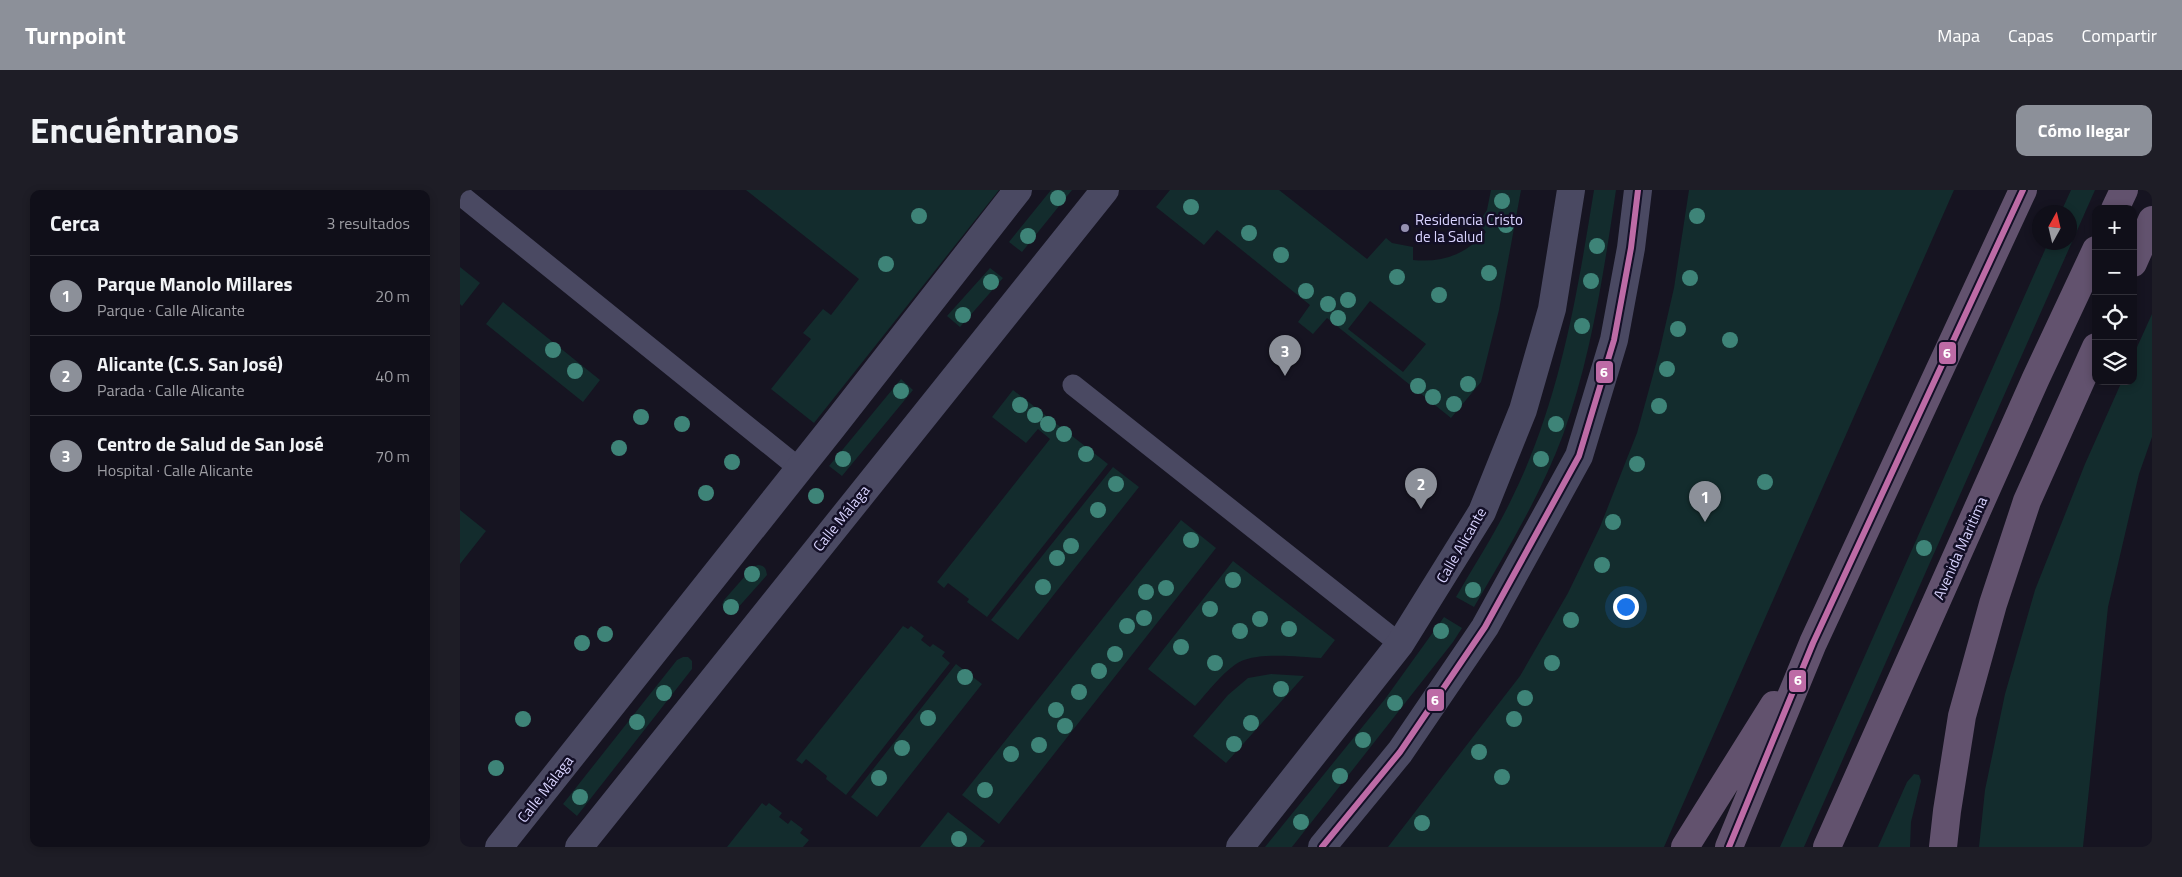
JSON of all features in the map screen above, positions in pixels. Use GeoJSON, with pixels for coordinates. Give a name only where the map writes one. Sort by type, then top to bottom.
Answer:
{"type":"FeatureCollection","features":[{"type":"Feature","properties":{"kind":"highway"},"geometry":{"type":"LineString","coordinates":[[1729,847],[1813,643],[2024,190]]}},
{"type":"Feature","properties":{"kind":"highway"},"geometry":{"type":"LineString","coordinates":[[2117,205],[2124,190]]}},
{"type":"Feature","properties":{"kind":"highway"},"geometry":{"type":"LineString","coordinates":[[2137,253],[2152,220]]}},
{"type":"Feature","properties":{"kind":"highway","name":"Avenida Maritima"},"geometry":{"type":"LineString","coordinates":[[1828,847],[2036,378],[2092,259]]}},
{"type":"Feature","properties":{"kind":"highway"},"geometry":{"type":"LineString","coordinates":[[1943,847],[1962,716],[1993,604],[2027,502],[2092,356]]}},
{"type":"Feature","properties":{"kind":"highway"},"geometry":{"type":"LineString","coordinates":[[1685,847],[1813,643]]}},
{"type":"Feature","properties":{"kind":"street","name":"Calle Málaga"},"geometry":{"type":"LineString","coordinates":[[499,847],[800,469],[1018,190]]}},
{"type":"Feature","properties":{"kind":"street","name":"Calle Málaga"},"geometry":{"type":"LineString","coordinates":[[579,847],[1105,190]]}},
{"type":"Feature","properties":{"kind":"street","name":"Calle Alicante"},"geometry":{"type":"LineString","coordinates":[[1240,847],[1400,644],[1482,512],[1523,410],[1552,309],[1571,190]]}},
{"type":"Feature","properties":{"kind":"street"},"geometry":{"type":"LineString","coordinates":[[1322,847],[1400,752],[1485,627],[1579,456],[1614,340],[1631,248],[1638,190]]}},
{"type":"Feature","properties":{"kind":"lane"},"geometry":{"type":"LineString","coordinates":[[463,198],[800,469]]}},
{"type":"Feature","properties":{"kind":"lane"},"geometry":{"type":"LineString","coordinates":[[1073,385],[1400,644]]}},
{"type":"Feature","properties":{"kind":"green space"},"geometry":{"type":"Polygon","coordinates":[[[746,190],[999,190],[814,423],[771,389],[811,339],[803,333],[823,309],[831,315],[859,279],[746,190]]]}},
{"type":"Feature","properties":{"kind":"green space"},"geometry":{"type":"Polygon","coordinates":[[[1051,190],[1072,190],[1022,252],[1009,242],[1051,190]]]}},
{"type":"Feature","properties":{"kind":"green space"},"geometry":{"type":"Polygon","coordinates":[[[1170,190],[1279,190],[1367,259],[1386,238],[1392,243],[1413,247],[1413,260],[1424,261],[1444,258],[1462,251],[1486,232],[1478,224],[1487,210],[1491,190],[1521,190],[1499,310],[1481,382],[1451,418],[1327,318],[1313,334],[1298,322],[1310,305],[1217,230],[1204,245],[1156,207],[1170,190]],[[1370,301],[1348,329],[1403,372],[1426,344],[1370,301]]]}},
{"type":"Feature","properties":{"kind":"green space"},"geometry":{"type":"Polygon","coordinates":[[[1594,190],[1616,190],[1596,314],[1573,406],[1544,480],[1511,544],[1474,607],[1456,597],[1506,511],[1529,461],[1543,424],[1565,347],[1581,269],[1594,190]]]}},
{"type":"Feature","properties":{"kind":"green space"},"geometry":{"type":"Polygon","coordinates":[[[1689,190],[1954,190],[1664,847],[1388,847],[1520,676],[1568,593],[1600,527],[1637,433],[1659,353],[1674,288],[1689,190]]]}},
{"type":"Feature","properties":{"kind":"green space"},"geometry":{"type":"Polygon","coordinates":[[[2071,190],[2095,190],[2077,231],[2077,205],[2064,205],[2071,190]]]}},
{"type":"Feature","properties":{"kind":"green space"},"geometry":{"type":"Polygon","coordinates":[[[2045,250],[2068,250],[1804,847],[1780,847],[2045,250]]]}},
{"type":"Feature","properties":{"kind":"green space"},"geometry":{"type":"Polygon","coordinates":[[[460,267],[480,283],[462,306],[460,304],[460,267]]]}},
{"type":"Feature","properties":{"kind":"green space"},"geometry":{"type":"Polygon","coordinates":[[[990,268],[1003,278],[960,327],[947,316],[990,268]]]}},
{"type":"Feature","properties":{"kind":"green space"},"geometry":{"type":"Polygon","coordinates":[[[503,302],[600,380],[583,402],[486,324],[503,302]]]}},
{"type":"Feature","properties":{"kind":"green space"},"geometry":{"type":"Polygon","coordinates":[[[2152,314],[2152,437],[2139,474],[2108,607],[2083,847],[1979,847],[1985,790],[2005,694],[2035,590],[2085,464],[2120,385],[2137,385],[2137,347],[2152,314]]]}},
{"type":"Feature","properties":{"kind":"green space"},"geometry":{"type":"Polygon","coordinates":[[[901,379],[913,390],[842,476],[829,466],[901,379]]]}},
{"type":"Feature","properties":{"kind":"green space"},"geometry":{"type":"Polygon","coordinates":[[[1013,390],[1108,464],[987,617],[967,602],[969,599],[948,583],[944,588],[937,582],[1050,439],[1038,429],[1026,443],[992,417],[1013,390]]]}},
{"type":"Feature","properties":{"kind":"green space"},"geometry":{"type":"Polygon","coordinates":[[[1113,467],[1139,487],[1018,640],[991,620],[1113,467]]]}},
{"type":"Feature","properties":{"kind":"green space"},"geometry":{"type":"Polygon","coordinates":[[[460,510],[486,531],[460,564],[460,510]]]}},
{"type":"Feature","properties":{"kind":"green space"},"geometry":{"type":"Polygon","coordinates":[[[1181,520],[1216,548],[999,824],[962,795],[1181,520]]]}},
{"type":"Feature","properties":{"kind":"green space"},"geometry":{"type":"Polygon","coordinates":[[[1233,561],[1335,640],[1321,658],[1265,656],[1244,660],[1225,673],[1195,706],[1148,669],[1233,561]]]}},
{"type":"Feature","properties":{"kind":"green space"},"geometry":{"type":"Polygon","coordinates":[[[758,565],[765,568],[767,575],[735,611],[726,611],[722,605],[724,600],[753,567],[758,565]]]}},
{"type":"Feature","properties":{"kind":"green space"},"geometry":{"type":"Polygon","coordinates":[[[1444,617],[1462,628],[1453,642],[1292,847],[1265,847],[1385,699],[1444,617]]]}},
{"type":"Feature","properties":{"kind":"green space"},"geometry":{"type":"Polygon","coordinates":[[[903,626],[908,629],[911,626],[924,636],[921,640],[930,647],[933,644],[945,652],[942,656],[950,663],[846,795],[806,759],[802,764],[796,760],[903,626]]]}},
{"type":"Feature","properties":{"kind":"green space"},"geometry":{"type":"Polygon","coordinates":[[[688,657],[692,661],[692,669],[577,816],[563,804],[677,660],[688,657]]]}},
{"type":"Feature","properties":{"kind":"green space"},"geometry":{"type":"Polygon","coordinates":[[[956,664],[982,684],[877,817],[851,797],[956,664]]]}},
{"type":"Feature","properties":{"kind":"green space"},"geometry":{"type":"Polygon","coordinates":[[[1271,674],[1304,676],[1226,763],[1193,736],[1228,695],[1248,678],[1271,674]]]}},
{"type":"Feature","properties":{"kind":"green space"},"geometry":{"type":"Polygon","coordinates":[[[1914,774],[1919,775],[1921,781],[1911,822],[1910,847],[1878,847],[1907,782],[1914,774]]]}},
{"type":"Feature","properties":{"kind":"green space"},"geometry":{"type":"Polygon","coordinates":[[[762,803],[766,806],[769,803],[782,813],[779,817],[788,824],[791,820],[803,829],[800,833],[809,840],[803,847],[727,847],[762,803]]]}},
{"type":"Feature","properties":{"kind":"green space"},"geometry":{"type":"Polygon","coordinates":[[[948,812],[985,841],[980,847],[920,847],[948,812]]]}},
{"type":"Feature","properties":{"kind":"transit line","name":"6"},"geometry":{"type":"LineString","coordinates":[[1322,847],[1400,752],[1485,627],[1579,456],[1614,340],[1631,248],[1638,190]]}},
{"type":"Feature","properties":{"kind":"transit line","name":"6"},"geometry":{"type":"LineString","coordinates":[[1729,847],[1813,643],[2023,190]]}},
{"type":"Feature","properties":{"kind":"place","name":"Residencia Cristo de la Salud"},"geometry":{"type":"Point","coordinates":[1405,228]}},
{"type":"Feature","properties":{"kind":"place","name":"Centro de Salud de San José"},"geometry":{"type":"Point","coordinates":[1285,376]}},
{"type":"Feature","properties":{"kind":"place","name":"Alicante (C.S. San José)"},"geometry":{"type":"Point","coordinates":[1421,509]}},
{"type":"Feature","properties":{"kind":"place","name":"Parque Manolo Millares"},"geometry":{"type":"Point","coordinates":[1705,522]}}]}
